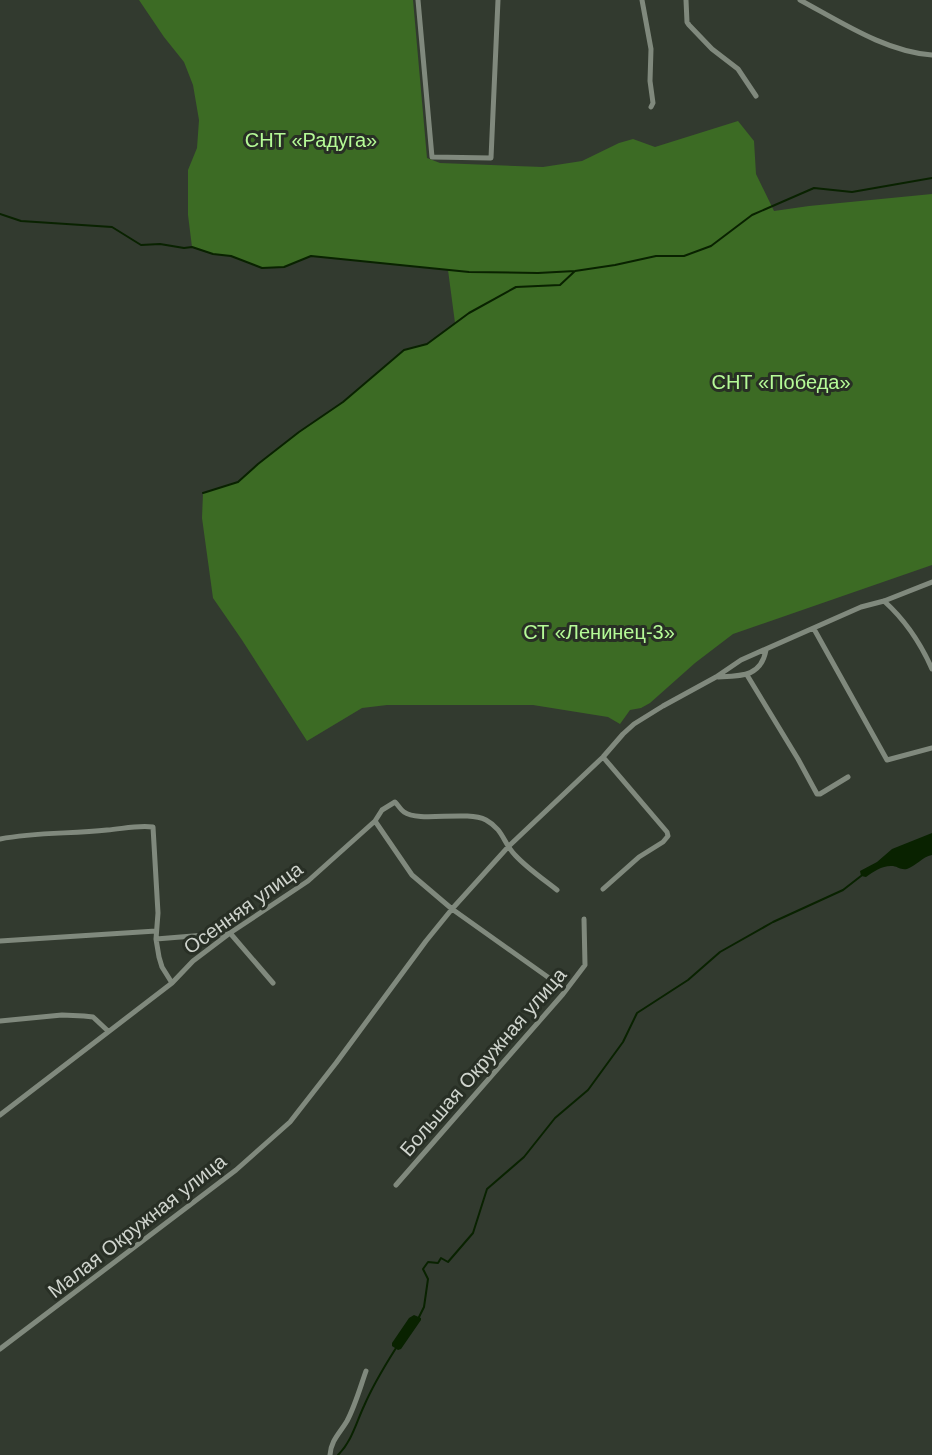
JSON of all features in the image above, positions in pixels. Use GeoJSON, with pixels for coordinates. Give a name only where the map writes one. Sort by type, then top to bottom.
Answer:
{"type":"FeatureCollection","features":[{"type":"Feature","properties":{"kind":"street"},"geometry":{"type":"LineString","coordinates":[[418,0],[432,157],[491,158],[498,0]]}},
{"type":"Feature","properties":{"kind":"street"},"geometry":{"type":"LineString","coordinates":[[642,0],[651,49],[650,81],[653,103],[651,107]]}},
{"type":"Feature","properties":{"kind":"street"},"geometry":{"type":"LineString","coordinates":[[686,0],[689,25],[712,50],[738,69],[756,96]]}},
{"type":"Feature","properties":{"kind":"street"},"geometry":{"type":"LineString","coordinates":[[800,0],[874,40],[919,54],[932,55]]}},
{"type":"Feature","properties":{"kind":"street"},"geometry":{"type":"LineString","coordinates":[[716,677],[741,660],[861,608],[932,582]]}},
{"type":"Feature","properties":{"kind":"street"},"geometry":{"type":"LineString","coordinates":[[884,601],[902,620],[927,657],[932,669]]}},
{"type":"Feature","properties":{"kind":"street"},"geometry":{"type":"LineString","coordinates":[[814,629],[887,760],[932,748]]}},
{"type":"Feature","properties":{"kind":"street"},"geometry":{"type":"LineString","coordinates":[[716,677],[747,675],[762,663],[766,650]]}},
{"type":"Feature","properties":{"kind":"street"},"geometry":{"type":"LineString","coordinates":[[747,675],[817,794],[848,777]]}},
{"type":"Feature","properties":{"kind":"street","name":"Малая Окружная улица"},"geometry":{"type":"LineString","coordinates":[[0,1349],[236,1170],[290,1122],[426,941],[509,846],[603,757],[634,724],[716,677]]}},
{"type":"Feature","properties":{"kind":"street"},"geometry":{"type":"LineString","coordinates":[[603,757],[668,836],[663,842],[639,857],[603,889]]}},
{"type":"Feature","properties":{"kind":"street","name":"Осенняя улица"},"geometry":{"type":"LineString","coordinates":[[0,1115],[172,983],[193,961],[230,933],[308,881],[375,821],[382,810],[394,802],[405,814],[469,816],[484,819],[496,827],[509,846]]}},
{"type":"Feature","properties":{"kind":"street"},"geometry":{"type":"LineString","coordinates":[[375,821],[412,875],[452,909],[566,990]]}},
{"type":"Feature","properties":{"kind":"street"},"geometry":{"type":"LineString","coordinates":[[0,839],[140,826],[153,827],[158,913],[156,939],[162,967],[172,983]]}},
{"type":"Feature","properties":{"kind":"street"},"geometry":{"type":"LineString","coordinates":[[509,846],[514,854],[557,890]]}},
{"type":"Feature","properties":{"kind":"street","name":"Большая Окружная улица"},"geometry":{"type":"LineString","coordinates":[[396,1185],[566,990],[585,965],[584,919]]}},
{"type":"Feature","properties":{"kind":"street"},"geometry":{"type":"LineString","coordinates":[[0,941],[156,931]]}},
{"type":"Feature","properties":{"kind":"street"},"geometry":{"type":"LineString","coordinates":[[156,939],[230,933],[273,983]]}},
{"type":"Feature","properties":{"kind":"street"},"geometry":{"type":"LineString","coordinates":[[0,1021],[62,1015],[84,1016],[93,1017],[108,1032]]}},
{"type":"Feature","properties":{"kind":"street"},"geometry":{"type":"LineString","coordinates":[[330,1455],[334,1439],[347,1421],[366,1371]]}},
{"type":"Feature","properties":{"kind":"green space"},"geometry":{"type":"Polygon","coordinates":[[[139,0],[413,0],[427,158],[440,163],[543,167],[582,161],[619,143],[633,139],[655,147],[738,121],[754,141],[756,174],[774,211],[932,194],[932,565],[733,634],[695,663],[650,703],[630,710],[620,724],[608,717],[533,705],[387,705],[362,708],[307,741],[213,598],[202,518],[203,493],[238,482],[299,432],[343,402],[404,350],[427,344],[455,323],[448,270],[311,256],[284,267],[262,268],[231,256],[213,254],[192,247],[188,215],[188,170],[197,148],[199,120],[193,85],[184,62],[139,0]]]}},
{"type":"Feature","properties":{"kind":"shaded area"},"geometry":{"type":"Polygon","coordinates":[[[932,833],[932,855],[907,869],[886,866],[866,877],[861,876],[860,871],[877,862],[892,849],[932,833]]]}},
{"type":"Feature","properties":{"kind":"shaded area"},"geometry":{"type":"Polygon","coordinates":[[[414,1315],[421,1320],[398,1350],[392,1346],[392,1343],[409,1318],[414,1315]]]}},
{"type":"Feature","properties":{"kind":"waterway"},"geometry":{"type":"LineString","coordinates":[[0,214],[21,221],[112,227],[141,245],[192,247],[213,254],[231,256],[262,268],[284,267],[311,256],[469,272],[538,273],[575,271],[656,256],[684,256],[711,246],[752,215],[814,188],[852,192],[932,178]]}},
{"type":"Feature","properties":{"kind":"waterway"},"geometry":{"type":"LineString","coordinates":[[203,493],[238,482],[299,432],[343,402],[404,350],[427,344],[469,313],[516,287],[560,285],[575,271]]}},
{"type":"Feature","properties":{"kind":"waterway"},"geometry":{"type":"LineString","coordinates":[[419,1317],[424,1307],[428,1279],[423,1269],[428,1262],[438,1263],[441,1258],[448,1262],[473,1233],[487,1189],[524,1157],[555,1118],[588,1090],[623,1042],[637,1013],[688,980],[720,952],[773,922],[843,890],[861,876]]}},
{"type":"Feature","properties":{"kind":"waterway"},"geometry":{"type":"LineString","coordinates":[[338,1455],[350,1438],[371,1391],[396,1348]]}},
{"type":"Feature","properties":{"kind":"park label","name":"СНТ «Радуга»"},"geometry":{"type":"Point","coordinates":[311,140]}},
{"type":"Feature","properties":{"kind":"park label","name":"СНТ «Победа»"},"geometry":{"type":"Point","coordinates":[781,382]}},
{"type":"Feature","properties":{"kind":"park label","name":"СТ «Ленинец-3»"},"geometry":{"type":"Point","coordinates":[599,632]}}]}
